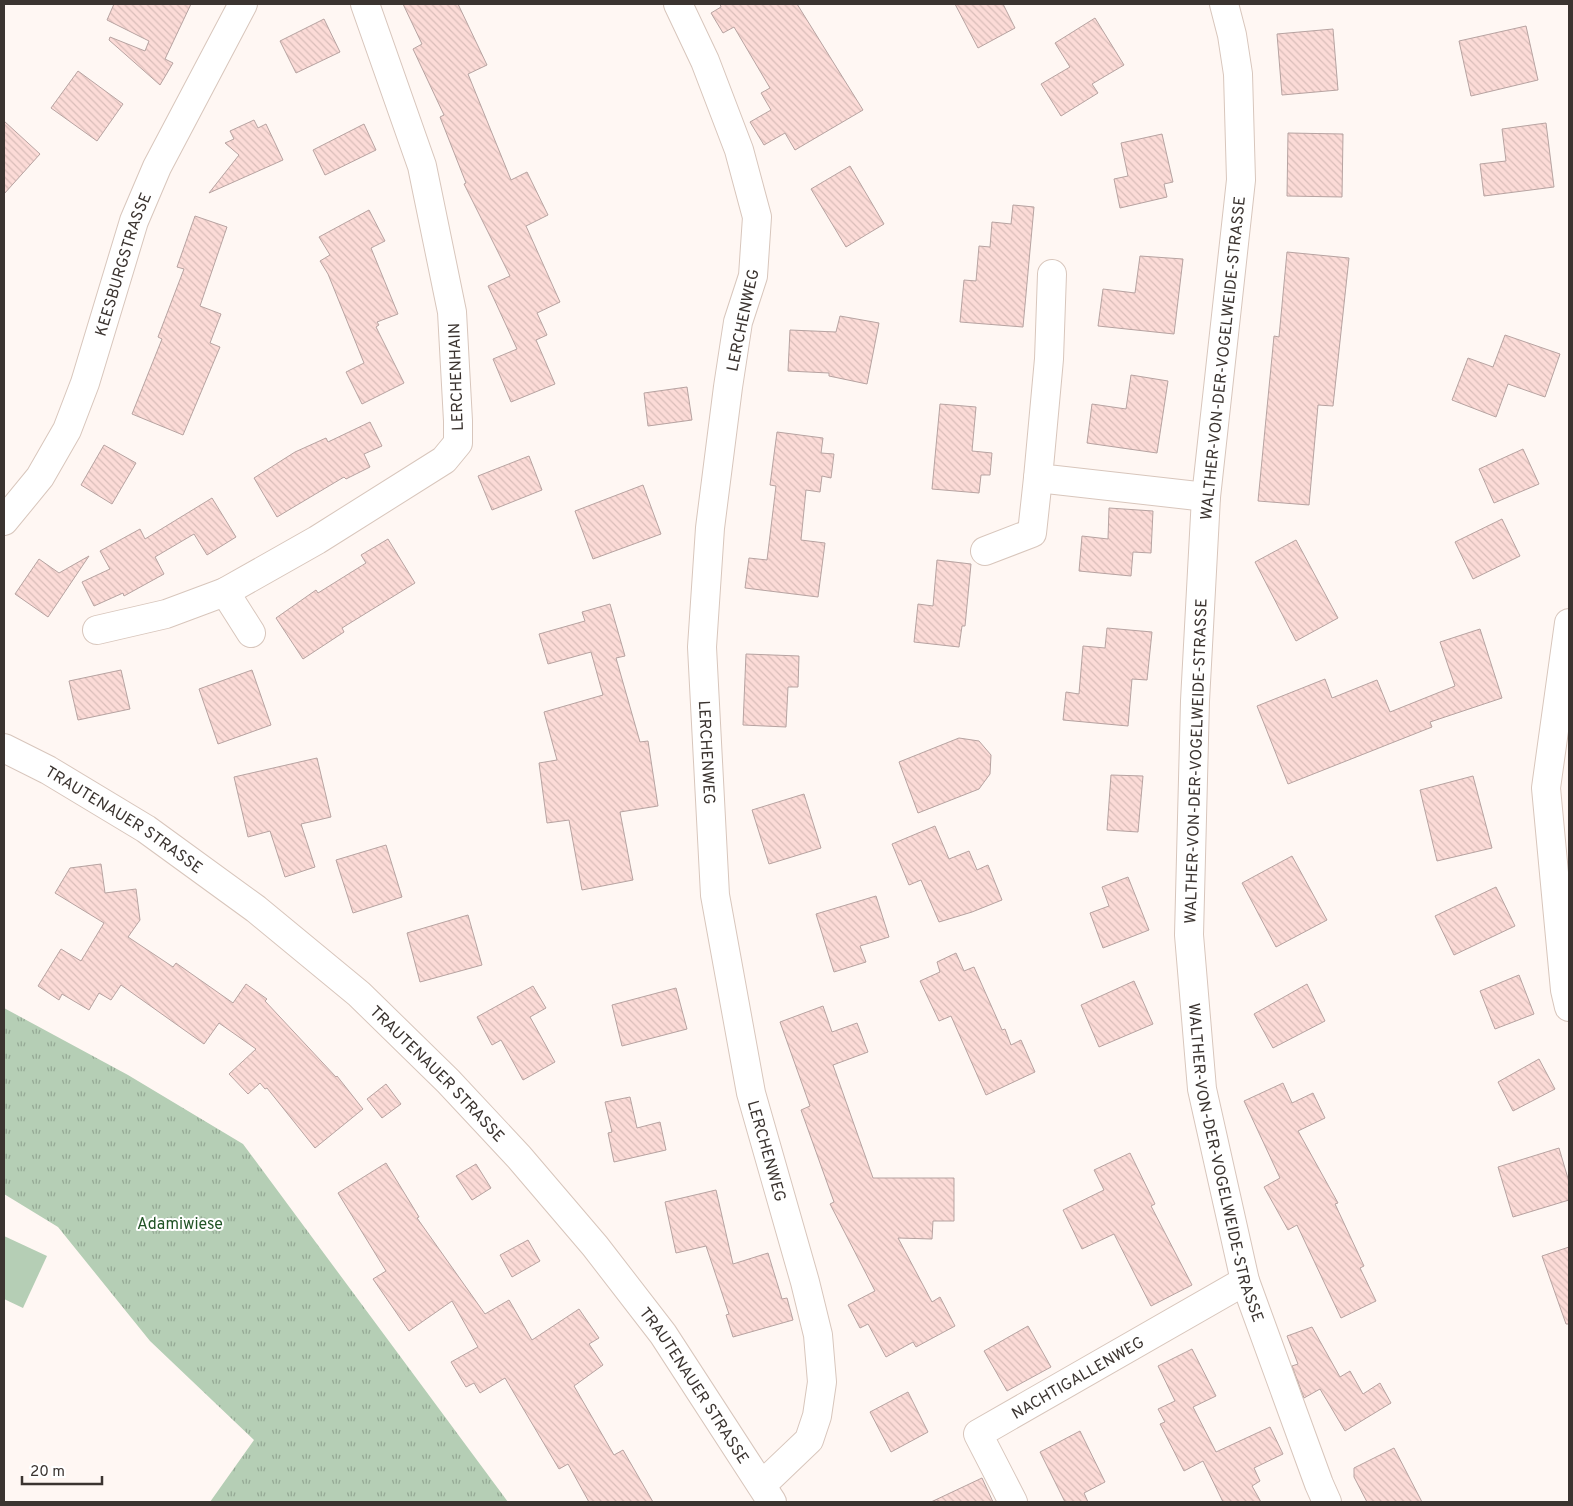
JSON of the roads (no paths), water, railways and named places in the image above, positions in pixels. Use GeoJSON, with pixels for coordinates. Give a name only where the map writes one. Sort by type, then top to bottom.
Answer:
{"type":"FeatureCollection","features":[{"type":"Feature","properties":{"kind":"street","name":"KEESBURGSTRASSE"},"geometry":{"type":"LineString","coordinates":[[4,521],[40,477],[67,430],[85,383],[134,221],[157,167],[243,4]]}},
{"type":"Feature","properties":{"kind":"street","name":"LERCHENHAIN"},"geometry":{"type":"LineString","coordinates":[[98,630],[166,614],[225,592],[317,540],[444,460],[458,443],[452,312],[422,166],[365,4]]}},
{"type":"Feature","properties":{"kind":"street","name":"LERCHENWEG"},"geometry":{"type":"LineString","coordinates":[[678,4],[705,62],[739,150],[757,218],[754,276],[738,322],[726,396],[710,528],[702,647],[715,895],[751,1093],[805,1282],[818,1335],[822,1382],[818,1416],[809,1440],[767,1494]]}},
{"type":"Feature","properties":{"kind":"street","name":"WALTHER-VON-DER-VOGELWEIDE-STRASSE"},"geometry":{"type":"LineString","coordinates":[[1224,4],[1232,35],[1238,74],[1241,180],[1206,497],[1194,701],[1189,935],[1202,1089],[1245,1281],[1327,1502]]}},
{"type":"Feature","properties":{"kind":"street"},"geometry":{"type":"LineString","coordinates":[[984,551],[1032,533],[1049,358],[1052,274]]}},
{"type":"Feature","properties":{"kind":"street"},"geometry":{"type":"LineString","coordinates":[[1038,478],[1206,497]]}},
{"type":"Feature","properties":{"kind":"street"},"geometry":{"type":"LineString","coordinates":[[225,592],[251,633]]}},
{"type":"Feature","properties":{"kind":"street"},"geometry":{"type":"LineString","coordinates":[[1569,623],[1546,788],[1565,990],[1569,1007]]}},
{"type":"Feature","properties":{"kind":"street","name":"TRAUTENAUER STRASSE"},"geometry":{"type":"LineString","coordinates":[[4,748],[48,770],[146,829],[256,909],[360,994],[428,1061],[519,1157],[595,1246],[663,1334],[767,1494]]}},
{"type":"Feature","properties":{"kind":"street","name":"NACHTIGALLENWEG"},"geometry":{"type":"LineString","coordinates":[[1013,1502],[978,1434],[1245,1281]]}},
{"type":"Feature","properties":{"kind":"park label","name":"Adamiwiese"},"geometry":{"type":"Point","coordinates":[180,1223]}}]}
